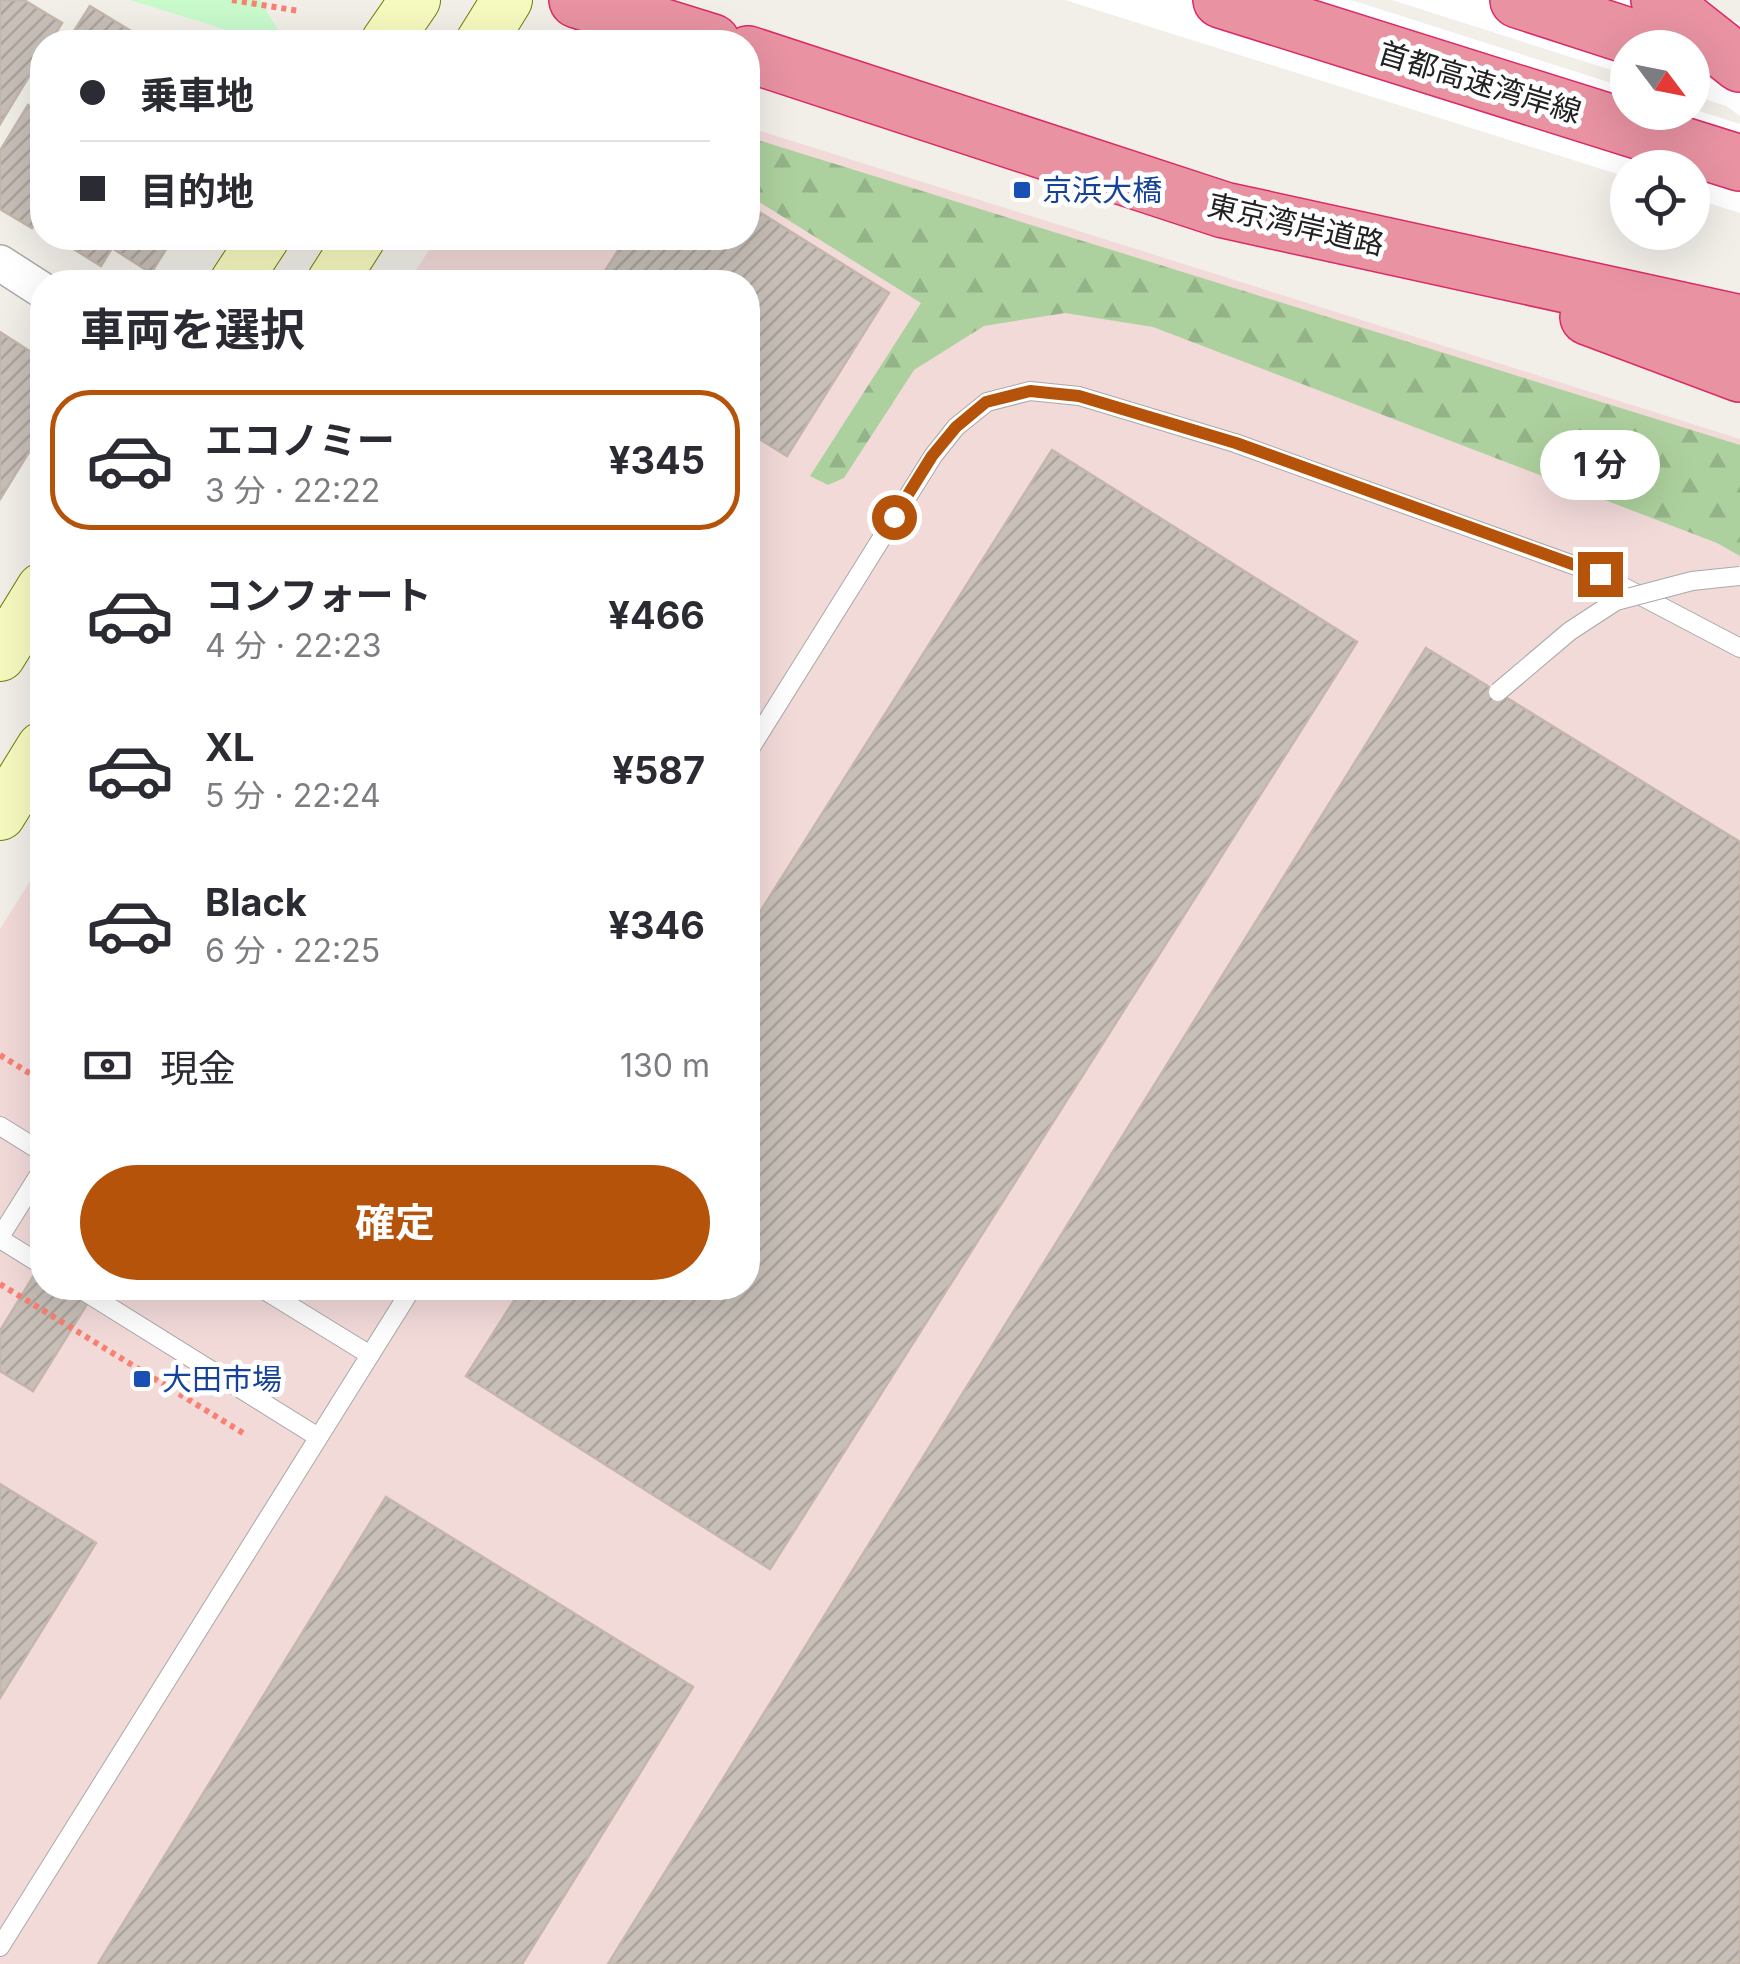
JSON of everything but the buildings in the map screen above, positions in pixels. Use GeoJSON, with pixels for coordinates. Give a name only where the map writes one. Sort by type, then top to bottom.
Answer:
{"type":"FeatureCollection","features":[{"type":"Feature","properties":{"kind":"highway"},"geometry":{"type":"LineString","coordinates":[[577,0],[673,30]]}},
{"type":"Feature","properties":{"kind":"highway","name":"首都高速湾岸線"},"geometry":{"type":"LineString","coordinates":[[1220,0],[1740,163]]}},
{"type":"Feature","properties":{"kind":"highway"},"geometry":{"type":"LineString","coordinates":[[1518,0],[1610,30]]}},
{"type":"Feature","properties":{"kind":"highway"},"geometry":{"type":"LineString","coordinates":[[1659,0],[1740,68]]}},
{"type":"Feature","properties":{"kind":"highway","name":"東京湾岸道路"},"geometry":{"type":"LineString","coordinates":[[760,58],[1224,210],[1740,324]]}},
{"type":"Feature","properties":{"kind":"highway"},"geometry":{"type":"LineString","coordinates":[[1710,60],[1740,68]]}},
{"type":"Feature","properties":{"kind":"highway"},"geometry":{"type":"LineString","coordinates":[[1418,250],[1740,374]]}},
{"type":"Feature","properties":{"kind":"street"},"geometry":{"type":"LineString","coordinates":[[394,30],[414,0]]}},
{"type":"Feature","properties":{"kind":"street"},"geometry":{"type":"LineString","coordinates":[[489,30],[507,0]]}},
{"type":"Feature","properties":{"kind":"street"},"geometry":{"type":"LineString","coordinates":[[0,263],[30,282]]}},
{"type":"Feature","properties":{"kind":"street"},"geometry":{"type":"LineString","coordinates":[[0,656],[30,607]]}},
{"type":"Feature","properties":{"kind":"street"},"geometry":{"type":"LineString","coordinates":[[0,815],[30,766]]}},
{"type":"Feature","properties":{"kind":"lane"},"geometry":{"type":"LineString","coordinates":[[760,733],[932,456],[956,427],[986,402],[1030,391],[1079,396],[1236,443],[1564,561],[1633,590],[1740,648]]}},
{"type":"Feature","properties":{"kind":"lane"},"geometry":{"type":"LineString","coordinates":[[1498,692],[1570,631],[1616,601],[1692,581],[1740,576]]}},
{"type":"Feature","properties":{"kind":"lane"},"geometry":{"type":"LineString","coordinates":[[0,1126],[30,1145]]}},
{"type":"Feature","properties":{"kind":"lane"},"geometry":{"type":"LineString","coordinates":[[30,1189],[0,1238],[30,1257]]}},
{"type":"Feature","properties":{"kind":"lane"},"geometry":{"type":"LineString","coordinates":[[98,1300],[318,1437]]}},
{"type":"Feature","properties":{"kind":"lane"},"geometry":{"type":"LineString","coordinates":[[281,1300],[370,1355]]}},
{"type":"Feature","properties":{"kind":"lane"},"geometry":{"type":"LineString","coordinates":[[0,1947],[404,1300]]}},
{"type":"Feature","properties":{"kind":"path"},"geometry":{"type":"LineString","coordinates":[[232,0],[299,11]]}},
{"type":"Feature","properties":{"kind":"path"},"geometry":{"type":"LineString","coordinates":[[0,1055],[30,1074]]}},
{"type":"Feature","properties":{"kind":"path"},"geometry":{"type":"LineString","coordinates":[[0,1284],[243,1433]]}},
{"type":"Feature","properties":{"kind":"shaded area"},"geometry":{"type":"Polygon","coordinates":[[[760,131],[1740,439],[1740,1964],[0,1964],[0,929],[30,881],[30,1300],[760,1300],[760,270],[416,270],[429,250],[760,250],[760,131]]]}},
{"type":"Feature","properties":{"kind":"green space"},"geometry":{"type":"Polygon","coordinates":[[[130,0],[260,0],[278,30],[227,30],[130,0]]]}},
{"type":"Feature","properties":{"kind":"green space"},"geometry":{"type":"Polygon","coordinates":[[[760,141],[1740,445],[1740,556],[1717,543],[1153,327],[1065,313],[984,326],[914,370],[844,478],[828,485],[810,476],[921,303],[760,202],[760,141]]]}},
{"type":"Feature","properties":{"kind":"pier"},"geometry":{"type":"Polygon","coordinates":[[[1065,0],[1351,0],[1610,83],[1610,130],[1710,130],[1710,114],[1740,124],[1740,213],[1710,203],[1710,150],[1610,150],[1610,172],[1065,0]]]}},
{"type":"Feature","properties":{"kind":"pier"},"geometry":{"type":"Polygon","coordinates":[[[1392,0],[1685,0],[1699,10],[1740,23],[1740,116],[1710,101],[1710,30],[1610,30],[1610,70],[1392,0]]]}},
{"type":"Feature","properties":{"kind":"place","name":"京浜大橋"},"geometry":{"type":"Point","coordinates":[1022,190]}},
{"type":"Feature","properties":{"kind":"place","name":"大田市場"},"geometry":{"type":"Point","coordinates":[142,1379]}},
{"type":"Feature","properties":{"kind":"route"},"geometry":{"type":"LineString","coordinates":[[894,517],[932,456],[956,427],[986,402],[1030,391],[1079,396],[1236,443],[1600,574]]}}]}
